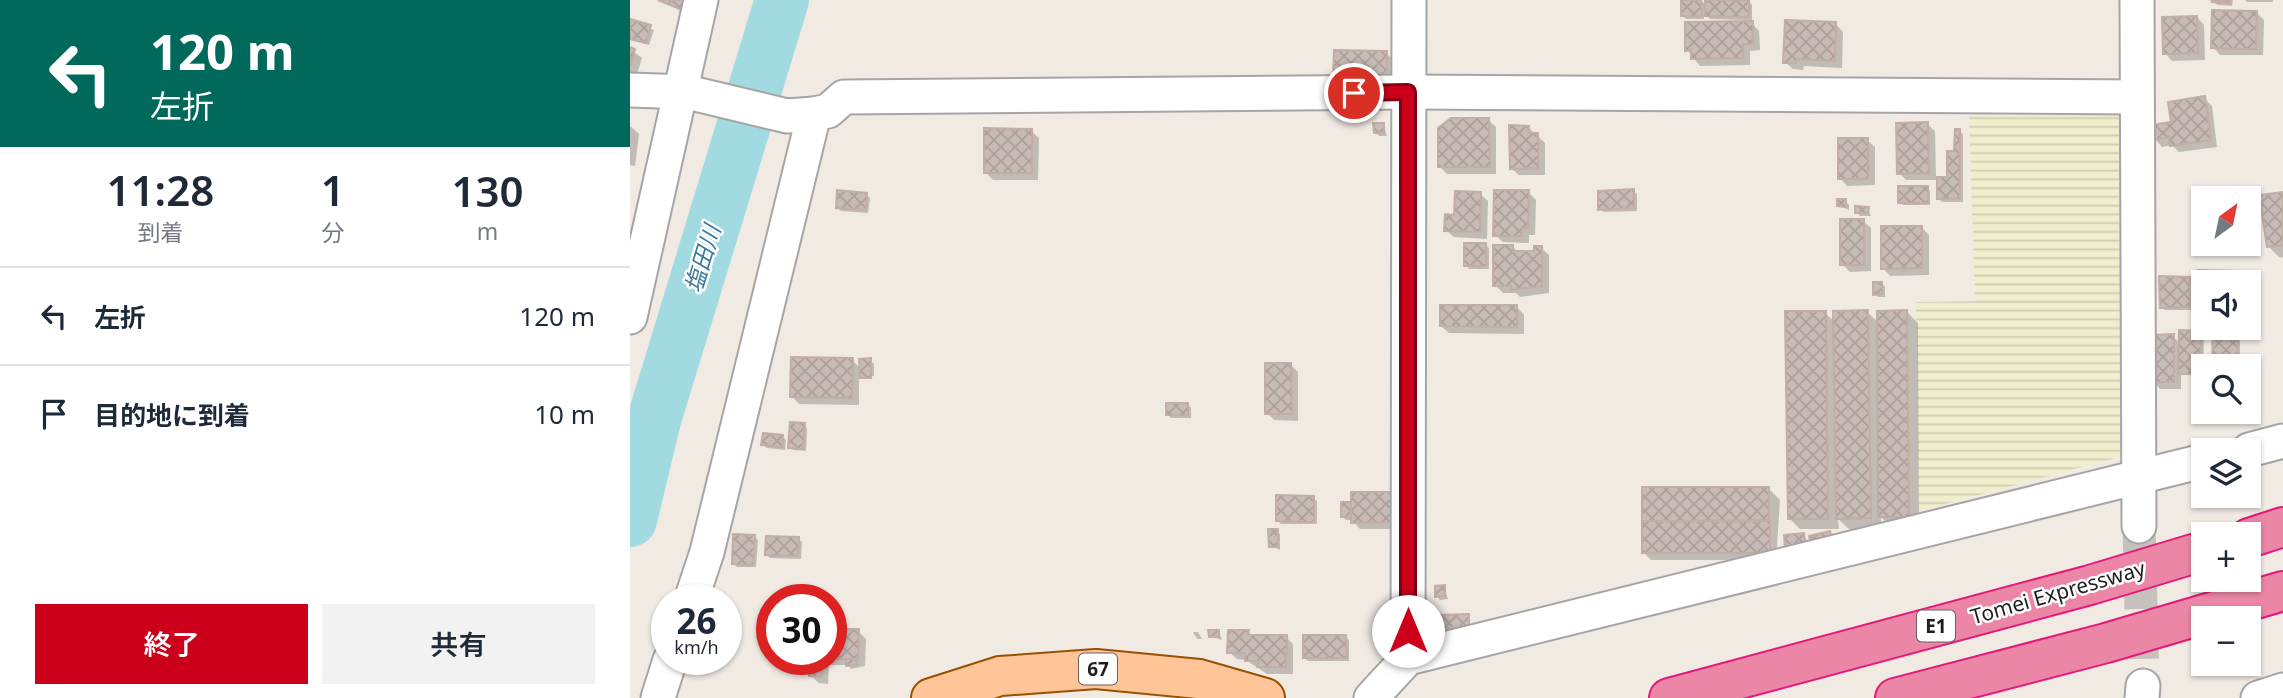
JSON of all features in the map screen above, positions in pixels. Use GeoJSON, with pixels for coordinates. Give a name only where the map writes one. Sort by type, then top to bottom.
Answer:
{"type":"FeatureCollection","features":[{"type":"Feature","properties":{"kind":"highway"},"geometry":{"type":"LineString","coordinates":[[2261,534],[2283,527]]}},
{"type":"Feature","properties":{"kind":"highway","name":"Tomei Expressway"},"geometry":{"type":"LineString","coordinates":[[1669,698],[2077,589],[2191,555]]}},
{"type":"Feature","properties":{"kind":"highway"},"geometry":{"type":"LineString","coordinates":[[1895,698],[2106,643],[2283,591]]}},
{"type":"Feature","properties":{"kind":"main road","name":"67"},"geometry":{"type":"LineString","coordinates":[[931,698],[999,676],[1096,669],[1199,679],[1265,698]]}},
{"type":"Feature","properties":{"kind":"street"},"geometry":{"type":"LineString","coordinates":[[630,317],[683,91],[701,0]]}},
{"type":"Feature","properties":{"kind":"street"},"geometry":{"type":"LineString","coordinates":[[1408,658],[1409,0]]}},
{"type":"Feature","properties":{"kind":"street"},"geometry":{"type":"LineString","coordinates":[[2137,0],[2139,526]]}},
{"type":"Feature","properties":{"kind":"street"},"geometry":{"type":"LineString","coordinates":[[630,90],[683,91],[800,115],[828,111],[844,97],[1408,92],[2136,97]]}},
{"type":"Feature","properties":{"kind":"street"},"geometry":{"type":"LineString","coordinates":[[696,584],[707,552],[800,115]]}},
{"type":"Feature","properties":{"kind":"street"},"geometry":{"type":"LineString","coordinates":[[2261,447],[2283,441]]}},
{"type":"Feature","properties":{"kind":"street"},"geometry":{"type":"LineString","coordinates":[[1371,698],[1408,658],[2191,464]]}},
{"type":"Feature","properties":{"kind":"street"},"geometry":{"type":"LineString","coordinates":[[657,698],[665,675]]}},
{"type":"Feature","properties":{"kind":"street"},"geometry":{"type":"LineString","coordinates":[[2258,698],[2283,690]]}},
{"type":"Feature","properties":{"kind":"shaded area"},"geometry":{"type":"Polygon","coordinates":[[[2115,113],[2127,127],[2123,456],[1919,511],[1916,302],[1975,301],[1969,116],[2115,113]]]}},
{"type":"Feature","properties":{"kind":"building"},"geometry":{"type":"Polygon","coordinates":[[[658,0],[692,0],[687,12],[658,0]]]}},
{"type":"Feature","properties":{"kind":"building"},"geometry":{"type":"Polygon","coordinates":[[[1681,0],[1701,0],[1702,16],[1681,16],[1681,0]]]}},
{"type":"Feature","properties":{"kind":"building"},"geometry":{"type":"Polygon","coordinates":[[[1705,0],[1749,0],[1749,17],[1705,16],[1705,0]]]}},
{"type":"Feature","properties":{"kind":"building"},"geometry":{"type":"Polygon","coordinates":[[[2230,0],[2230,3],[2212,2],[2230,0]]]}},
{"type":"Feature","properties":{"kind":"building"},"geometry":{"type":"Polygon","coordinates":[[[2212,10],[2257,11],[2256,49],[2211,48],[2212,10]]]}},
{"type":"Feature","properties":{"kind":"building"},"geometry":{"type":"Polygon","coordinates":[[[2197,16],[2198,53],[2163,54],[2162,17],[2197,16]]]}},
{"type":"Feature","properties":{"kind":"building"},"geometry":{"type":"Polygon","coordinates":[[[630,19],[651,25],[646,43],[630,39],[630,19]]]}},
{"type":"Feature","properties":{"kind":"building"},"geometry":{"type":"Polygon","coordinates":[[[1785,20],[1836,22],[1835,61],[1797,59],[1796,63],[1783,63],[1785,20]]]}},
{"type":"Feature","properties":{"kind":"building"},"geometry":{"type":"Polygon","coordinates":[[[1753,21],[1753,44],[1743,44],[1743,58],[1691,59],[1691,50],[1685,51],[1685,22],[1753,21]]]}},
{"type":"Feature","properties":{"kind":"building"},"geometry":{"type":"Polygon","coordinates":[[[630,47],[635,49],[630,66],[630,47]]]}},
{"type":"Feature","properties":{"kind":"building"},"geometry":{"type":"Polygon","coordinates":[[[1334,50],[1387,51],[1387,80],[1333,79],[1334,50]]]}},
{"type":"Feature","properties":{"kind":"building"},"geometry":{"type":"Polygon","coordinates":[[[2205,96],[2211,140],[2170,146],[2169,137],[2153,140],[2151,125],[2171,122],[2168,102],[2205,96]]]}},
{"type":"Feature","properties":{"kind":"building"},"geometry":{"type":"Polygon","coordinates":[[[1451,118],[1489,118],[1490,167],[1438,167],[1438,128],[1451,118]]]}},
{"type":"Feature","properties":{"kind":"building"},"geometry":{"type":"Polygon","coordinates":[[[1928,122],[1929,173],[1897,174],[1896,123],[1928,122]]]}},
{"type":"Feature","properties":{"kind":"building"},"geometry":{"type":"Polygon","coordinates":[[[1373,123],[1384,123],[1384,133],[1374,133],[1373,123]]]}},
{"type":"Feature","properties":{"kind":"building"},"geometry":{"type":"Polygon","coordinates":[[[1509,125],[1529,126],[1528,133],[1538,133],[1538,168],[1510,169],[1509,125]]]}},
{"type":"Feature","properties":{"kind":"building"},"geometry":{"type":"Polygon","coordinates":[[[984,128],[1032,129],[1032,173],[984,173],[984,128]]]}},
{"type":"Feature","properties":{"kind":"building"},"geometry":{"type":"Polygon","coordinates":[[[1955,129],[1960,129],[1960,199],[1937,199],[1937,177],[1947,177],[1947,151],[1954,151],[1955,129]]]}},
{"type":"Feature","properties":{"kind":"building"},"geometry":{"type":"Polygon","coordinates":[[[1838,138],[1868,138],[1868,179],[1838,179],[1838,138]]]}},
{"type":"Feature","properties":{"kind":"building"},"geometry":{"type":"Polygon","coordinates":[[[1898,186],[1928,186],[1928,203],[1898,203],[1898,186]]]}},
{"type":"Feature","properties":{"kind":"building"},"geometry":{"type":"Polygon","coordinates":[[[1634,189],[1634,208],[1598,210],[1598,191],[1634,189]]]}},
{"type":"Feature","properties":{"kind":"building"},"geometry":{"type":"Polygon","coordinates":[[[837,190],[867,193],[866,210],[836,208],[837,190]]]}},
{"type":"Feature","properties":{"kind":"building"},"geometry":{"type":"Polygon","coordinates":[[[1494,190],[1529,190],[1528,228],[1522,228],[1522,236],[1493,236],[1494,190]]]}},
{"type":"Feature","properties":{"kind":"building"},"geometry":{"type":"Polygon","coordinates":[[[1455,191],[1481,192],[1480,232],[1444,231],[1445,214],[1454,215],[1455,191]]]}},
{"type":"Feature","properties":{"kind":"building"},"geometry":{"type":"Polygon","coordinates":[[[2283,192],[2283,245],[2267,247],[2261,195],[2283,192]]]}},
{"type":"Feature","properties":{"kind":"building"},"geometry":{"type":"Polygon","coordinates":[[[1837,199],[1846,199],[1846,207],[1837,206],[1837,199]]]}},
{"type":"Feature","properties":{"kind":"building"},"geometry":{"type":"Polygon","coordinates":[[[1855,206],[1869,207],[1868,213],[1855,213],[1855,206]]]}},
{"type":"Feature","properties":{"kind":"building"},"geometry":{"type":"Polygon","coordinates":[[[1840,219],[1864,219],[1864,265],[1840,265],[1840,219]]]}},
{"type":"Feature","properties":{"kind":"building"},"geometry":{"type":"Polygon","coordinates":[[[1881,226],[1922,226],[1922,268],[1881,269],[1881,226]]]}},
{"type":"Feature","properties":{"kind":"building"},"geometry":{"type":"Polygon","coordinates":[[[1464,243],[1486,243],[1486,266],[1464,266],[1464,243]]]}},
{"type":"Feature","properties":{"kind":"building"},"geometry":{"type":"Polygon","coordinates":[[[1493,245],[1513,245],[1513,251],[1534,251],[1534,246],[1542,246],[1542,286],[1511,290],[1511,286],[1493,286],[1493,245]]]}},
{"type":"Feature","properties":{"kind":"building"},"geometry":{"type":"Polygon","coordinates":[[[2159,276],[2190,277],[2190,307],[2160,308],[2159,276]]]}},
{"type":"Feature","properties":{"kind":"building"},"geometry":{"type":"Polygon","coordinates":[[[1873,282],[1882,282],[1882,294],[1873,295],[1873,282]]]}},
{"type":"Feature","properties":{"kind":"building"},"geometry":{"type":"Polygon","coordinates":[[[1440,305],[1517,305],[1517,327],[1440,326],[1440,305]]]}},
{"type":"Feature","properties":{"kind":"building"},"geometry":{"type":"Polygon","coordinates":[[[1868,310],[1871,518],[1836,519],[1833,311],[1868,310]]]}},
{"type":"Feature","properties":{"kind":"building"},"geometry":{"type":"Polygon","coordinates":[[[1907,310],[1909,517],[1878,517],[1877,311],[1907,310]]]}},
{"type":"Feature","properties":{"kind":"building"},"geometry":{"type":"Polygon","coordinates":[[[1785,311],[1826,311],[1828,519],[1788,519],[1785,311]]]}},
{"type":"Feature","properties":{"kind":"building"},"geometry":{"type":"Polygon","coordinates":[[[2179,330],[2191,331],[2191,340],[2201,340],[2200,354],[2191,354],[2191,374],[2178,374],[2179,330]]]}},
{"type":"Feature","properties":{"kind":"building"},"geometry":{"type":"Polygon","coordinates":[[[2174,334],[2174,382],[2151,382],[2151,335],[2174,334]]]}},
{"type":"Feature","properties":{"kind":"building"},"geometry":{"type":"Polygon","coordinates":[[[2213,340],[2238,340],[2237,354],[2212,354],[2213,340]]]}},
{"type":"Feature","properties":{"kind":"building"},"geometry":{"type":"Polygon","coordinates":[[[791,357],[853,358],[852,398],[790,397],[791,357]]]}},
{"type":"Feature","properties":{"kind":"building"},"geometry":{"type":"Polygon","coordinates":[[[871,358],[871,378],[860,378],[859,359],[871,358]]]}},
{"type":"Feature","properties":{"kind":"building"},"geometry":{"type":"Polygon","coordinates":[[[1265,363],[1291,363],[1292,414],[1265,414],[1265,363]]]}},
{"type":"Feature","properties":{"kind":"building"},"geometry":{"type":"Polygon","coordinates":[[[1166,403],[1188,403],[1188,415],[1166,415],[1166,403]]]}},
{"type":"Feature","properties":{"kind":"building"},"geometry":{"type":"Polygon","coordinates":[[[790,422],[805,423],[803,449],[788,448],[790,422]]]}},
{"type":"Feature","properties":{"kind":"building"},"geometry":{"type":"Polygon","coordinates":[[[763,433],[783,435],[782,447],[761,445],[763,433]]]}},
{"type":"Feature","properties":{"kind":"building"},"geometry":{"type":"Polygon","coordinates":[[[1642,487],[1769,487],[1769,520],[1642,521],[1642,487]]]}},
{"type":"Feature","properties":{"kind":"building"},"geometry":{"type":"Polygon","coordinates":[[[1351,492],[1395,492],[1395,522],[1351,523],[1351,492]]]}},
{"type":"Feature","properties":{"kind":"building"},"geometry":{"type":"Polygon","coordinates":[[[1276,495],[1314,496],[1314,522],[1276,521],[1276,495]]]}},
{"type":"Feature","properties":{"kind":"building"},"geometry":{"type":"Polygon","coordinates":[[[1341,502],[1351,502],[1351,517],[1341,517],[1341,502]]]}},
{"type":"Feature","properties":{"kind":"building"},"geometry":{"type":"Polygon","coordinates":[[[1642,521],[1770,521],[1770,553],[1642,553],[1642,521]]]}},
{"type":"Feature","properties":{"kind":"building"},"geometry":{"type":"Polygon","coordinates":[[[1268,529],[1278,529],[1278,547],[1269,547],[1268,529]]]}},
{"type":"Feature","properties":{"kind":"building"},"geometry":{"type":"Polygon","coordinates":[[[1830,531],[1833,543],[1812,548],[1809,536],[1830,531]]]}},
{"type":"Feature","properties":{"kind":"building"},"geometry":{"type":"Polygon","coordinates":[[[1804,533],[1806,549],[1785,551],[1784,535],[1804,533]]]}},
{"type":"Feature","properties":{"kind":"building"},"geometry":{"type":"Polygon","coordinates":[[[733,534],[755,535],[753,565],[732,564],[733,534]]]}},
{"type":"Feature","properties":{"kind":"building"},"geometry":{"type":"Polygon","coordinates":[[[766,536],[799,537],[798,556],[765,555],[766,536]]]}},
{"type":"Feature","properties":{"kind":"building"},"geometry":{"type":"Polygon","coordinates":[[[1445,585],[1445,596],[1435,597],[1435,586],[1445,585]]]}},
{"type":"Feature","properties":{"kind":"building"},"geometry":{"type":"Polygon","coordinates":[[[1469,614],[1469,627],[1440,628],[1440,615],[1469,614]]]}},
{"type":"Feature","properties":{"kind":"building"},"geometry":{"type":"Polygon","coordinates":[[[847,629],[859,629],[858,659],[847,659],[847,629]]]}},
{"type":"Feature","properties":{"kind":"building"},"geometry":{"type":"Polygon","coordinates":[[[1208,630],[1219,630],[1219,637],[1209,637],[1208,630]]]}},
{"type":"Feature","properties":{"kind":"building"},"geometry":{"type":"Polygon","coordinates":[[[1228,630],[1249,630],[1248,635],[1287,635],[1286,667],[1257,667],[1258,661],[1245,661],[1245,653],[1227,653],[1228,630]]]}},
{"type":"Feature","properties":{"kind":"building"},"geometry":{"type":"Polygon","coordinates":[[[1303,635],[1346,635],[1347,658],[1303,658],[1303,635]]]}},
{"type":"Feature","properties":{"kind":"building"},"geometry":{"type":"Polygon","coordinates":[[[847,659],[857,659],[857,665],[847,666],[847,659]]]}},
{"type":"Feature","properties":{"kind":"waterway","name":"塩田川"},"geometry":{"type":"LineString","coordinates":[[630,520],[654,420],[782,0]]}},
{"type":"Feature","properties":{"kind":"tunnel"},"geometry":{"type":"LineString","coordinates":[[2139,526],[2143,686]]}},
{"type":"Feature","properties":{"kind":"route"},"geometry":{"type":"LineString","coordinates":[[1354,93],[1408,92],[1408,631]]}}]}
